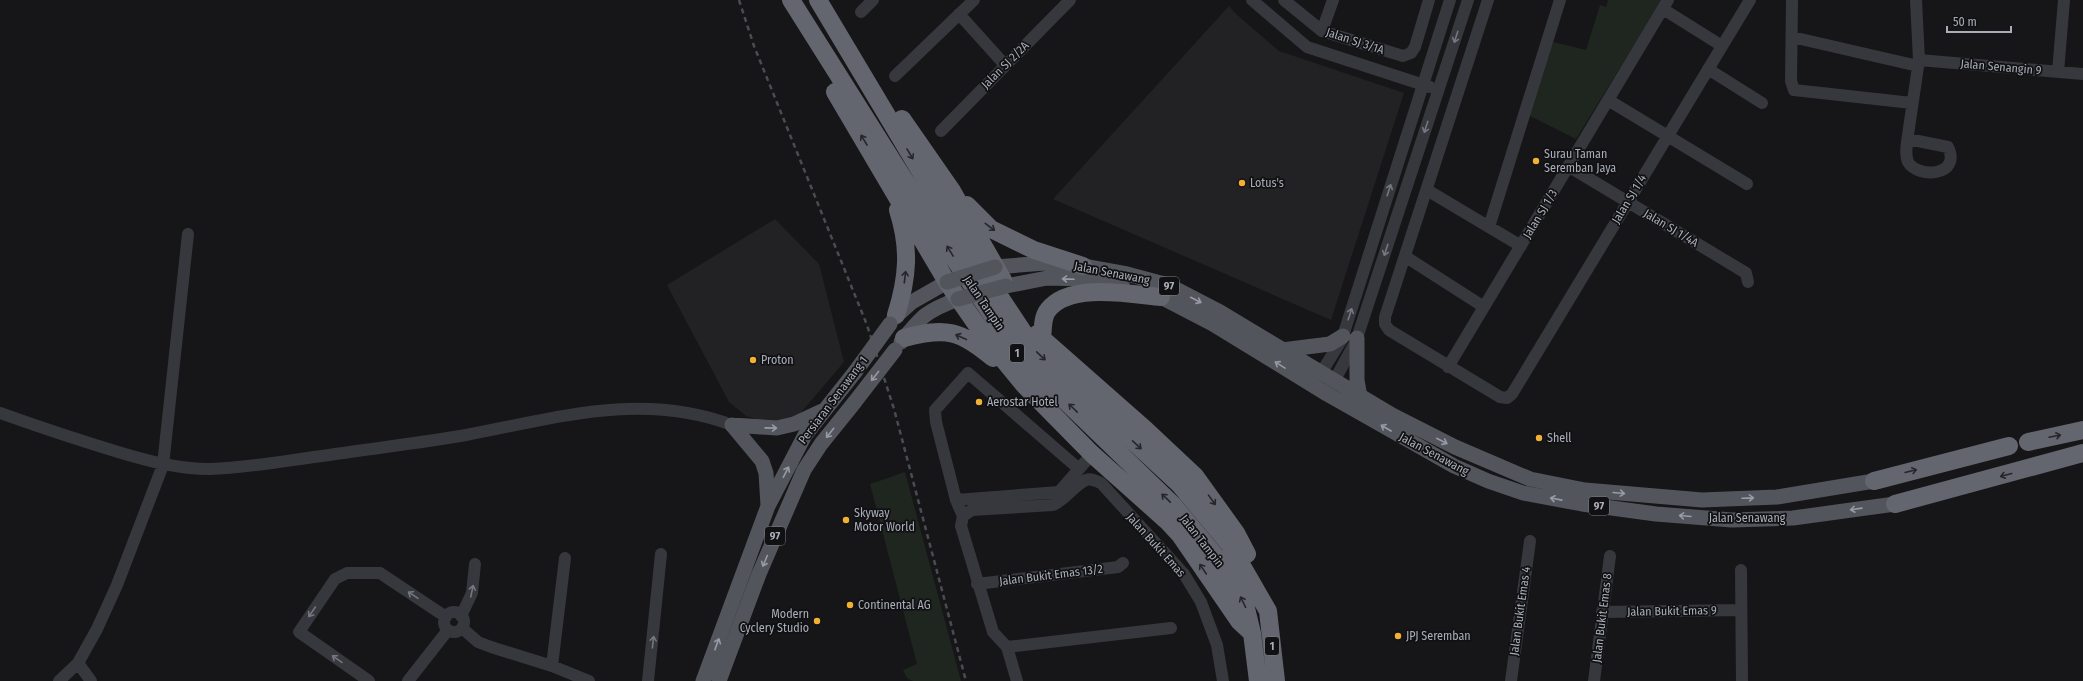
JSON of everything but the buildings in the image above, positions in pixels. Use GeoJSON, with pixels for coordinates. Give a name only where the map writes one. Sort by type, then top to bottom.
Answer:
{"type":"FeatureCollection","features":[{"type":"Feature","properties":{"kind":"highway"},"geometry":{"type":"LineString","coordinates":[[787,0],[832,87],[958,300],[988,341],[1025,386]]}},
{"type":"Feature","properties":{"kind":"highway","name":"Jalan Tampin"},"geometry":{"type":"LineString","coordinates":[[791,0],[953,257],[1021,358],[1173,505],[1218,559],[1245,604],[1252,633],[1258,681]]}},
{"type":"Feature","properties":{"kind":"highway"},"geometry":{"type":"LineString","coordinates":[[818,0],[952,191],[1032,329],[1042,340],[1146,430],[1195,476],[1236,533],[1257,575],[1268,611]]}},
{"type":"Feature","properties":{"kind":"highway","name":"Jalan Tampin"},"geometry":{"type":"LineString","coordinates":[[818,0],[956,232],[1035,350],[1180,485],[1230,545],[1268,611],[1276,681]]}},
{"type":"Feature","properties":{"kind":"highway"},"geometry":{"type":"LineString","coordinates":[[891,185],[904,230],[906,267],[903,292],[893,319]]}},
{"type":"Feature","properties":{"kind":"highway"},"geometry":{"type":"LineString","coordinates":[[952,191],[992,229],[1034,250],[1083,266]]}},
{"type":"Feature","properties":{"kind":"highway"},"geometry":{"type":"LineString","coordinates":[[1042,340],[1044,320],[1047,310],[1058,300],[1096,291],[1160,297]]}},
{"type":"Feature","properties":{"kind":"highway"},"geometry":{"type":"LineString","coordinates":[[900,344],[930,332],[959,335],[978,346],[1025,386],[1092,454],[1167,521],[1180,535],[1239,621],[1252,633]]}},
{"type":"Feature","properties":{"kind":"highway"},"geometry":{"type":"LineString","coordinates":[[2028,442],[2083,430]]}},
{"type":"Feature","properties":{"kind":"highway"},"geometry":{"type":"LineString","coordinates":[[1874,481],[2009,446]]}},
{"type":"Feature","properties":{"kind":"highway"},"geometry":{"type":"LineString","coordinates":[[1895,504],[2083,453]]}},
{"type":"Feature","properties":{"kind":"main road","name":"Jalan Senawang"},"geometry":{"type":"LineString","coordinates":[[995,267],[1044,263],[1083,266],[1127,274],[1168,286],[1220,312],[1282,350],[1317,380]]}},
{"type":"Feature","properties":{"kind":"main road","name":"97"},"geometry":{"type":"LineString","coordinates":[[947,282],[995,267]]}},
{"type":"Feature","properties":{"kind":"main road","name":"Jalan Senawang"},"geometry":{"type":"LineString","coordinates":[[1006,286],[1047,278],[1085,279],[1160,297],[1317,380],[1454,466],[1488,481],[1523,492],[1582,504],[1656,514],[1732,520],[1793,518],[1895,504]]}},
{"type":"Feature","properties":{"kind":"main road","name":"Persiaran Senawang 1"},"geometry":{"type":"LineString","coordinates":[[703,681],[768,506],[805,435],[855,372],[893,319],[930,291],[947,282]]}},
{"type":"Feature","properties":{"kind":"main road","name":"97"},"geometry":{"type":"LineString","coordinates":[[958,300],[1006,286]]}},
{"type":"Feature","properties":{"kind":"main road","name":"Persiaran Senawang 1"},"geometry":{"type":"LineString","coordinates":[[719,681],[759,574],[804,470],[821,444],[922,316],[936,308],[958,300]]}},
{"type":"Feature","properties":{"kind":"main road"},"geometry":{"type":"LineString","coordinates":[[1282,350],[1330,344],[1350,337],[1360,397]]}},
{"type":"Feature","properties":{"kind":"main road","name":"Jalan Senawang"},"geometry":{"type":"LineString","coordinates":[[1330,388],[1360,397],[1399,419],[1492,464],[1530,478],[1585,490],[1702,500],[1777,497],[1874,481]]}},
{"type":"Feature","properties":{"kind":"main road"},"geometry":{"type":"LineString","coordinates":[[732,425],[777,428],[794,424],[825,410]]}},
{"type":"Feature","properties":{"kind":"main road"},"geometry":{"type":"LineString","coordinates":[[732,425],[762,461],[766,473],[768,506]]}},
{"type":"Feature","properties":{"kind":"street"},"geometry":{"type":"LineString","coordinates":[[861,12],[873,0]]}},
{"type":"Feature","properties":{"kind":"street","name":"Jalan SJ 2/2A"},"geometry":{"type":"LineString","coordinates":[[941,131],[1070,0]]}},
{"type":"Feature","properties":{"kind":"street"},"geometry":{"type":"LineString","coordinates":[[1252,0],[1307,47],[1439,90]]}},
{"type":"Feature","properties":{"kind":"street","name":"Jalan SJ 3/1A"},"geometry":{"type":"LineString","coordinates":[[1284,0],[1322,31],[1403,56],[1411,53],[1415,47],[1429,0]]}},
{"type":"Feature","properties":{"kind":"street"},"geometry":{"type":"LineString","coordinates":[[1322,31],[1333,0]]}},
{"type":"Feature","properties":{"kind":"street"},"geometry":{"type":"LineString","coordinates":[[1317,380],[1350,337],[1423,85],[1450,0]]}},
{"type":"Feature","properties":{"kind":"street"},"geometry":{"type":"LineString","coordinates":[[1330,388],[1350,337],[1439,90],[1468,0]]}},
{"type":"Feature","properties":{"kind":"street"},"geometry":{"type":"LineString","coordinates":[[1448,367],[1389,330],[1385,324],[1385,317],[1406,257],[1488,0]]}},
{"type":"Feature","properties":{"kind":"street"},"geometry":{"type":"LineString","coordinates":[[1489,227],[1560,0]]}},
{"type":"Feature","properties":{"kind":"street","name":"Jalan SJ 1/4"},"geometry":{"type":"LineString","coordinates":[[1448,367],[1500,397],[1507,398],[1516,387],[1750,0]]}},
{"type":"Feature","properties":{"kind":"street"},"geometry":{"type":"LineString","coordinates":[[1792,0],[1791,80],[1794,90],[1912,103]]}},
{"type":"Feature","properties":{"kind":"street"},"geometry":{"type":"LineString","coordinates":[[1908,139],[1918,63],[1916,0]]}},
{"type":"Feature","properties":{"kind":"street"},"geometry":{"type":"LineString","coordinates":[[2058,72],[2064,0]]}},
{"type":"Feature","properties":{"kind":"street"},"geometry":{"type":"LineString","coordinates":[[1666,4],[1722,46]]}},
{"type":"Feature","properties":{"kind":"street","name":"Jalan SJ 1/3"},"geometry":{"type":"LineString","coordinates":[[1448,367],[1666,4]]}},
{"type":"Feature","properties":{"kind":"street"},"geometry":{"type":"LineString","coordinates":[[896,76],[964,6],[1005,65]]}},
{"type":"Feature","properties":{"kind":"street","name":"Jalan Senangin 9"},"geometry":{"type":"LineString","coordinates":[[1792,37],[1918,63],[2083,74]]}},
{"type":"Feature","properties":{"kind":"street"},"geometry":{"type":"LineString","coordinates":[[1708,70],[1762,102]]}},
{"type":"Feature","properties":{"kind":"street"},"geometry":{"type":"LineString","coordinates":[[1608,100],[1747,184]]}},
{"type":"Feature","properties":{"kind":"street","name":"Jalan SJ 1/4A"},"geometry":{"type":"LineString","coordinates":[[1568,166],[1746,273],[1748,282]]}},
{"type":"Feature","properties":{"kind":"street"},"geometry":{"type":"LineString","coordinates":[[1427,190],[1521,246]]}},
{"type":"Feature","properties":{"kind":"street"},"geometry":{"type":"LineString","coordinates":[[59,681],[78,663],[94,634],[117,585],[163,465],[188,234]]}},
{"type":"Feature","properties":{"kind":"street"},"geometry":{"type":"LineString","coordinates":[[1406,257],[1484,307]]}},
{"type":"Feature","properties":{"kind":"street"},"geometry":{"type":"LineString","coordinates":[[1017,681],[1007,647],[993,632],[977,584],[961,526],[963,516],[956,500],[936,422],[935,410],[968,373],[1079,469]]}},
{"type":"Feature","properties":{"kind":"street"},"geometry":{"type":"LineString","coordinates":[[0,413],[68,438],[163,465],[209,469],[252,466],[463,435],[588,412],[628,407],[663,408],[713,418],[732,425]]}},
{"type":"Feature","properties":{"kind":"street"},"geometry":{"type":"LineString","coordinates":[[956,500],[1059,492],[1092,454]]}},
{"type":"Feature","properties":{"kind":"street","name":"Jalan Bukit Emas"},"geometry":{"type":"LineString","coordinates":[[963,516],[972,510],[1053,505],[1062,502],[1085,480],[1093,479],[1101,483],[1184,574],[1201,602],[1216,645],[1223,681]]}},
{"type":"Feature","properties":{"kind":"street","name":"Jalan Bukit Emas 4"},"geometry":{"type":"LineString","coordinates":[[1511,681],[1530,540]]}},
{"type":"Feature","properties":{"kind":"street"},"geometry":{"type":"LineString","coordinates":[[648,681],[662,559],[661,554]]}},
{"type":"Feature","properties":{"kind":"street","name":"Jalan Bukit Emas 8"},"geometry":{"type":"LineString","coordinates":[[1594,681],[1610,556]]}},
{"type":"Feature","properties":{"kind":"street"},"geometry":{"type":"LineString","coordinates":[[552,666],[565,558]]}},
{"type":"Feature","properties":{"kind":"street"},"geometry":{"type":"LineString","coordinates":[[475,564],[472,593],[462,622],[454,632],[448,630],[444,625],[446,617],[453,612],[462,622],[478,642],[491,648],[552,666],[589,681]]}},
{"type":"Feature","properties":{"kind":"street","name":"Jalan Bukit Emas 13/2"},"geometry":{"type":"LineString","coordinates":[[977,584],[1118,567],[1123,564]]}},
{"type":"Feature","properties":{"kind":"street"},"geometry":{"type":"LineString","coordinates":[[1741,570],[1742,681]]}},
{"type":"Feature","properties":{"kind":"street"},"geometry":{"type":"LineString","coordinates":[[369,681],[299,632],[335,579],[347,573],[380,573],[446,617]]}},
{"type":"Feature","properties":{"kind":"street","name":"Jalan Bukit Emas 9"},"geometry":{"type":"LineString","coordinates":[[1602,612],[1742,610]]}},
{"type":"Feature","properties":{"kind":"street"},"geometry":{"type":"LineString","coordinates":[[1007,647],[1171,628]]}},
{"type":"Feature","properties":{"kind":"street"},"geometry":{"type":"LineString","coordinates":[[408,681],[448,630]]}},
{"type":"Feature","properties":{"kind":"street"},"geometry":{"type":"LineString","coordinates":[[78,663],[91,681]]}},
{"type":"Feature","properties":{"kind":"shaded area"},"geometry":{"type":"Polygon","coordinates":[[[1608,0],[1662,0],[1576,139],[1526,114],[1549,41],[1586,50],[1600,5],[1606,7],[1608,0]]]}},
{"type":"Feature","properties":{"kind":"shaded area"},"geometry":{"type":"Polygon","coordinates":[[[1229,6],[1236,14],[1279,51],[1404,93],[1331,320],[1053,199],[1229,6]]]}},
{"type":"Feature","properties":{"kind":"shaded area"},"geometry":{"type":"Polygon","coordinates":[[[775,219],[819,264],[844,362],[793,422],[770,423],[746,416],[729,402],[667,285],[775,219]]]}},
{"type":"Feature","properties":{"kind":"shaded area"},"geometry":{"type":"Polygon","coordinates":[[[905,472],[961,681],[913,681],[907,678],[903,670],[917,664],[870,484],[905,472]]]}},
{"type":"Feature","properties":{"kind":"railway"},"geometry":{"type":"LineString","coordinates":[[739,0],[754,46],[867,325],[894,409],[966,681]]}},
{"type":"Feature","properties":{"kind":"place","name":"Surau Taman Seremban Jaya"},"geometry":{"type":"Point","coordinates":[1536,161]}},
{"type":"Feature","properties":{"kind":"place","name":"Lotus's"},"geometry":{"type":"Point","coordinates":[1242,183]}},
{"type":"Feature","properties":{"kind":"place","name":"Proton"},"geometry":{"type":"Point","coordinates":[753,360]}},
{"type":"Feature","properties":{"kind":"place","name":"Aerostar Hotel"},"geometry":{"type":"Point","coordinates":[979,402]}},
{"type":"Feature","properties":{"kind":"place","name":"Shell"},"geometry":{"type":"Point","coordinates":[1539,438]}},
{"type":"Feature","properties":{"kind":"place","name":"Skyway Motor World"},"geometry":{"type":"Point","coordinates":[846,520]}},
{"type":"Feature","properties":{"kind":"place","name":"Continental AG"},"geometry":{"type":"Point","coordinates":[850,605]}},
{"type":"Feature","properties":{"kind":"place","name":"Modern Cyclery Studio"},"geometry":{"type":"Point","coordinates":[817,621]}},
{"type":"Feature","properties":{"kind":"place","name":"JPJ Seremban"},"geometry":{"type":"Point","coordinates":[1398,636]}}]}
